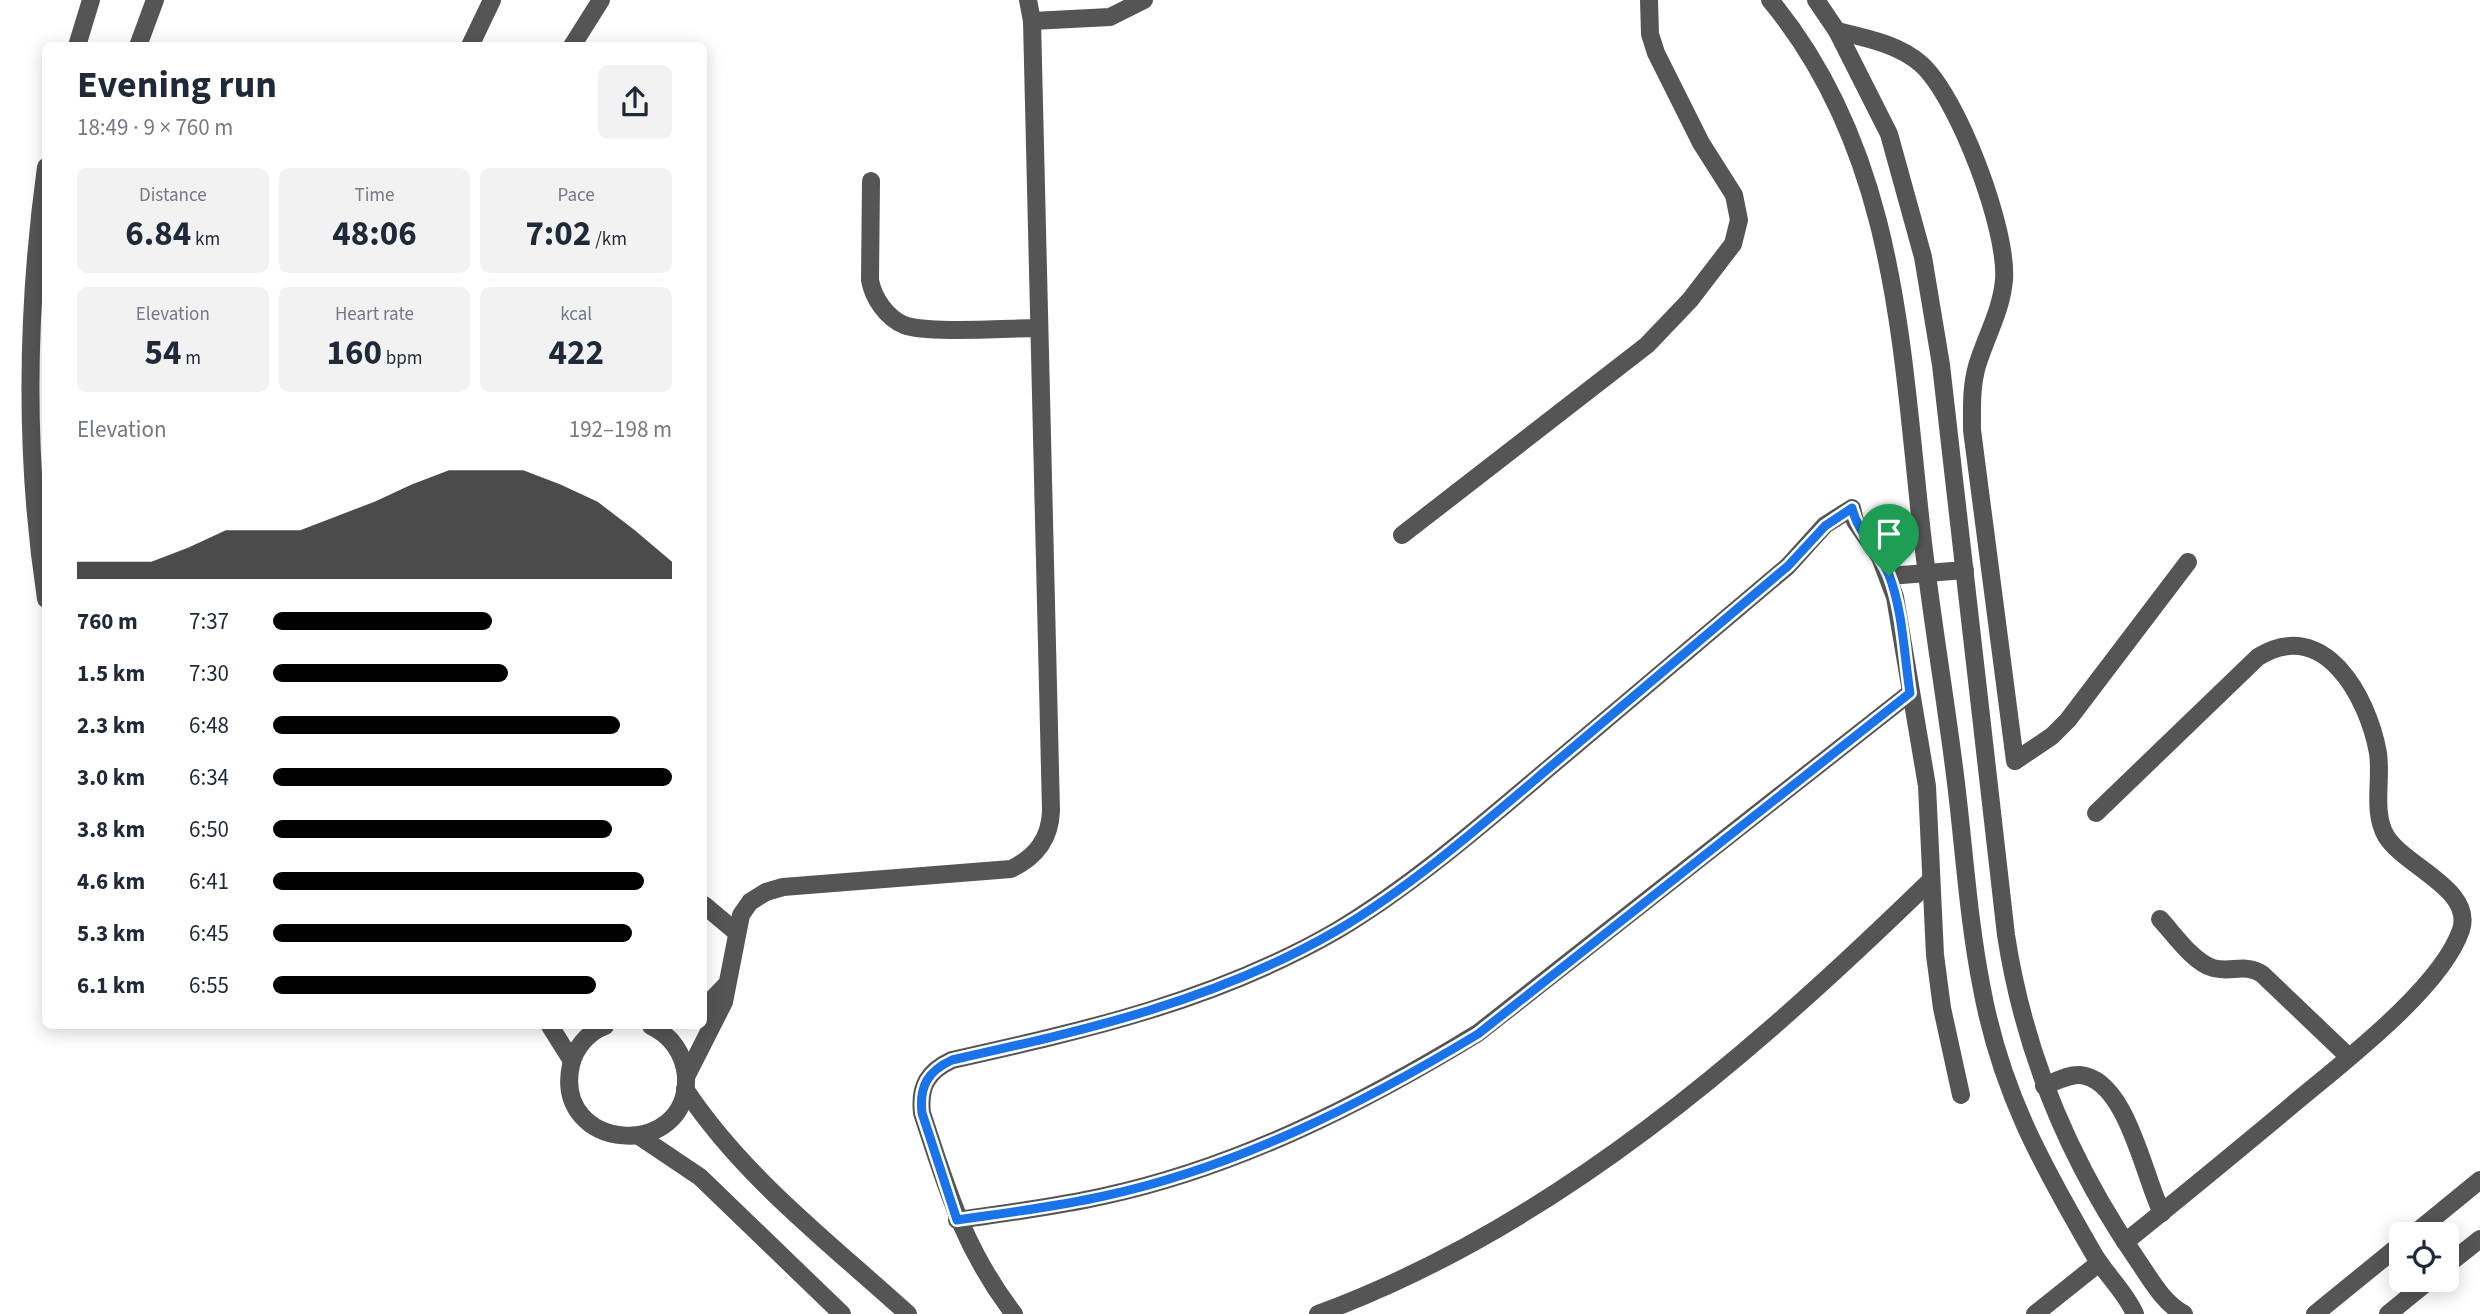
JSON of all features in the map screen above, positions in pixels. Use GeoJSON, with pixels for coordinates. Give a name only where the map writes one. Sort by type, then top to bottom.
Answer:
{"type":"FeatureCollection","features":[{"type":"Feature","properties":{"kind":"street"},"geometry":{"type":"LineString","coordinates":[[78,42],[91,0]]}},
{"type":"Feature","properties":{"kind":"street"},"geometry":{"type":"LineString","coordinates":[[139,42],[155,0]]}},
{"type":"Feature","properties":{"kind":"street"},"geometry":{"type":"LineString","coordinates":[[472,42],[492,0]]}},
{"type":"Feature","properties":{"kind":"street"},"geometry":{"type":"LineString","coordinates":[[575,42],[601,0]]}},
{"type":"Feature","properties":{"kind":"street"},"geometry":{"type":"LineString","coordinates":[[599,1029],[587,1037],[572,1061],[570,1089],[581,1114],[603,1132],[616,1136],[639,1136],[669,1120],[724,1002],[730,979],[735,931],[750,901],[783,887],[1011,869],[1033,855],[1047,835],[1051,811],[1032,21],[1028,0]]}},
{"type":"Feature","properties":{"kind":"street"},"geometry":{"type":"LineString","coordinates":[[1032,21],[1110,17],[1144,0]]}},
{"type":"Feature","properties":{"kind":"street"},"geometry":{"type":"LineString","coordinates":[[1402,535],[1647,345],[1690,300],[1733,244],[1739,220],[1734,195],[1701,143],[1656,52],[1650,34],[1650,0]]}},
{"type":"Feature","properties":{"kind":"street"},"geometry":{"type":"LineString","coordinates":[[1770,0],[1824,80],[1856,154],[1885,243],[1901,336],[1926,572],[1982,989],[2001,1068],[2016,1111],[2042,1166],[2099,1264],[2135,1314]]}},
{"type":"Feature","properties":{"kind":"street"},"geometry":{"type":"LineString","coordinates":[[1816,0],[1837,31],[1889,134],[1923,257],[1941,365],[2012,972],[2019,1008],[2044,1086],[2073,1152],[2125,1242],[2170,1306],[2184,1314]]}},
{"type":"Feature","properties":{"kind":"street"},"geometry":{"type":"LineString","coordinates":[[1837,31],[1903,52],[1933,76],[1952,106],[2001,238],[2004,276],[2002,295],[1998,314],[1977,367],[1972,430],[2015,761],[2052,736],[2068,720],[2188,562]]}},
{"type":"Feature","properties":{"kind":"street"},"geometry":{"type":"LineString","coordinates":[[870,181],[870,279],[874,295],[890,316],[904,325],[924,328],[1039,328]]}},
{"type":"Feature","properties":{"kind":"street"},"geometry":{"type":"LineString","coordinates":[[42,201],[32,287],[29,406],[32,484],[42,566]]}},
{"type":"Feature","properties":{"kind":"street"},"geometry":{"type":"LineString","coordinates":[[1014,1314],[978,1262],[957,1220],[922,1113],[920,1096],[925,1080],[936,1067],[952,1060],[1097,1028],[1172,1005],[1251,974],[1336,930],[1497,812],[1788,566],[1825,526],[1852,508],[1855,521],[1880,557],[1889,576],[1927,786],[1935,955],[1942,1008],[1961,1095]]}},
{"type":"Feature","properties":{"kind":"street"},"geometry":{"type":"LineString","coordinates":[[1889,576],[1965,570]]}},
{"type":"Feature","properties":{"kind":"street"},"geometry":{"type":"LineString","coordinates":[[2096,813],[2258,657],[2269,651],[2294,645],[2316,649],[2335,663],[2363,708],[2372,730],[2380,777],[2379,813],[2385,835],[2400,852],[2452,893],[2463,918],[2457,938],[2422,989],[2349,1057],[2125,1242]]}},
{"type":"Feature","properties":{"kind":"street"},"geometry":{"type":"LineString","coordinates":[[957,1220],[1105,1196],[1181,1175],[1328,1117],[1408,1076],[1478,1034],[1910,693]]}},
{"type":"Feature","properties":{"kind":"street"},"geometry":{"type":"LineString","coordinates":[[1318,1314],[1430,1266],[1479,1240],[1563,1187],[1661,1116],[1755,1042],[1846,963],[1931,880]]}},
{"type":"Feature","properties":{"kind":"street"},"geometry":{"type":"LineString","coordinates":[[707,908],[735,931]]}},
{"type":"Feature","properties":{"kind":"street"},"geometry":{"type":"LineString","coordinates":[[2160,919],[2207,965],[2219,969],[2247,967],[2262,974],[2349,1057]]}},
{"type":"Feature","properties":{"kind":"street"},"geometry":{"type":"LineString","coordinates":[[707,1005],[730,979]]}},
{"type":"Feature","properties":{"kind":"street"},"geometry":{"type":"LineString","coordinates":[[552,1029],[572,1061]]}},
{"type":"Feature","properties":{"kind":"street"},"geometry":{"type":"LineString","coordinates":[[655,1029],[674,1044],[681,1055],[685,1083],[703,1116],[747,1166],[908,1314]]}},
{"type":"Feature","properties":{"kind":"street"},"geometry":{"type":"LineString","coordinates":[[2044,1086],[2077,1075],[2093,1077],[2106,1088],[2132,1128],[2146,1179],[2162,1213]]}},
{"type":"Feature","properties":{"kind":"street"},"geometry":{"type":"LineString","coordinates":[[639,1136],[681,1162],[709,1185],[842,1314]]}},
{"type":"Feature","properties":{"kind":"street"},"geometry":{"type":"LineString","coordinates":[[2429,1222],[2480,1180]]}},
{"type":"Feature","properties":{"kind":"street"},"geometry":{"type":"LineString","coordinates":[[2459,1256],[2480,1239]]}},
{"type":"Feature","properties":{"kind":"street"},"geometry":{"type":"LineString","coordinates":[[2315,1314],[2389,1254]]}},
{"type":"Feature","properties":{"kind":"street"},"geometry":{"type":"LineString","coordinates":[[2035,1314],[2099,1264]]}},
{"type":"Feature","properties":{"kind":"street"},"geometry":{"type":"LineString","coordinates":[[2388,1314],[2415,1292]]}},
{"type":"Feature","properties":{"kind":"route"},"geometry":{"type":"LineString","coordinates":[[1852,508],[1855,521],[1880,557],[1889,576],[1895,597],[1910,693],[1478,1034],[1408,1076],[1328,1117],[1253,1149],[1181,1175],[1105,1196],[957,1220],[922,1113],[920,1096],[925,1080],[936,1067],[952,1060],[1097,1028],[1172,1005],[1251,974],[1336,930],[1423,870],[1497,812],[1788,566],[1825,526],[1852,508]]}}]}
